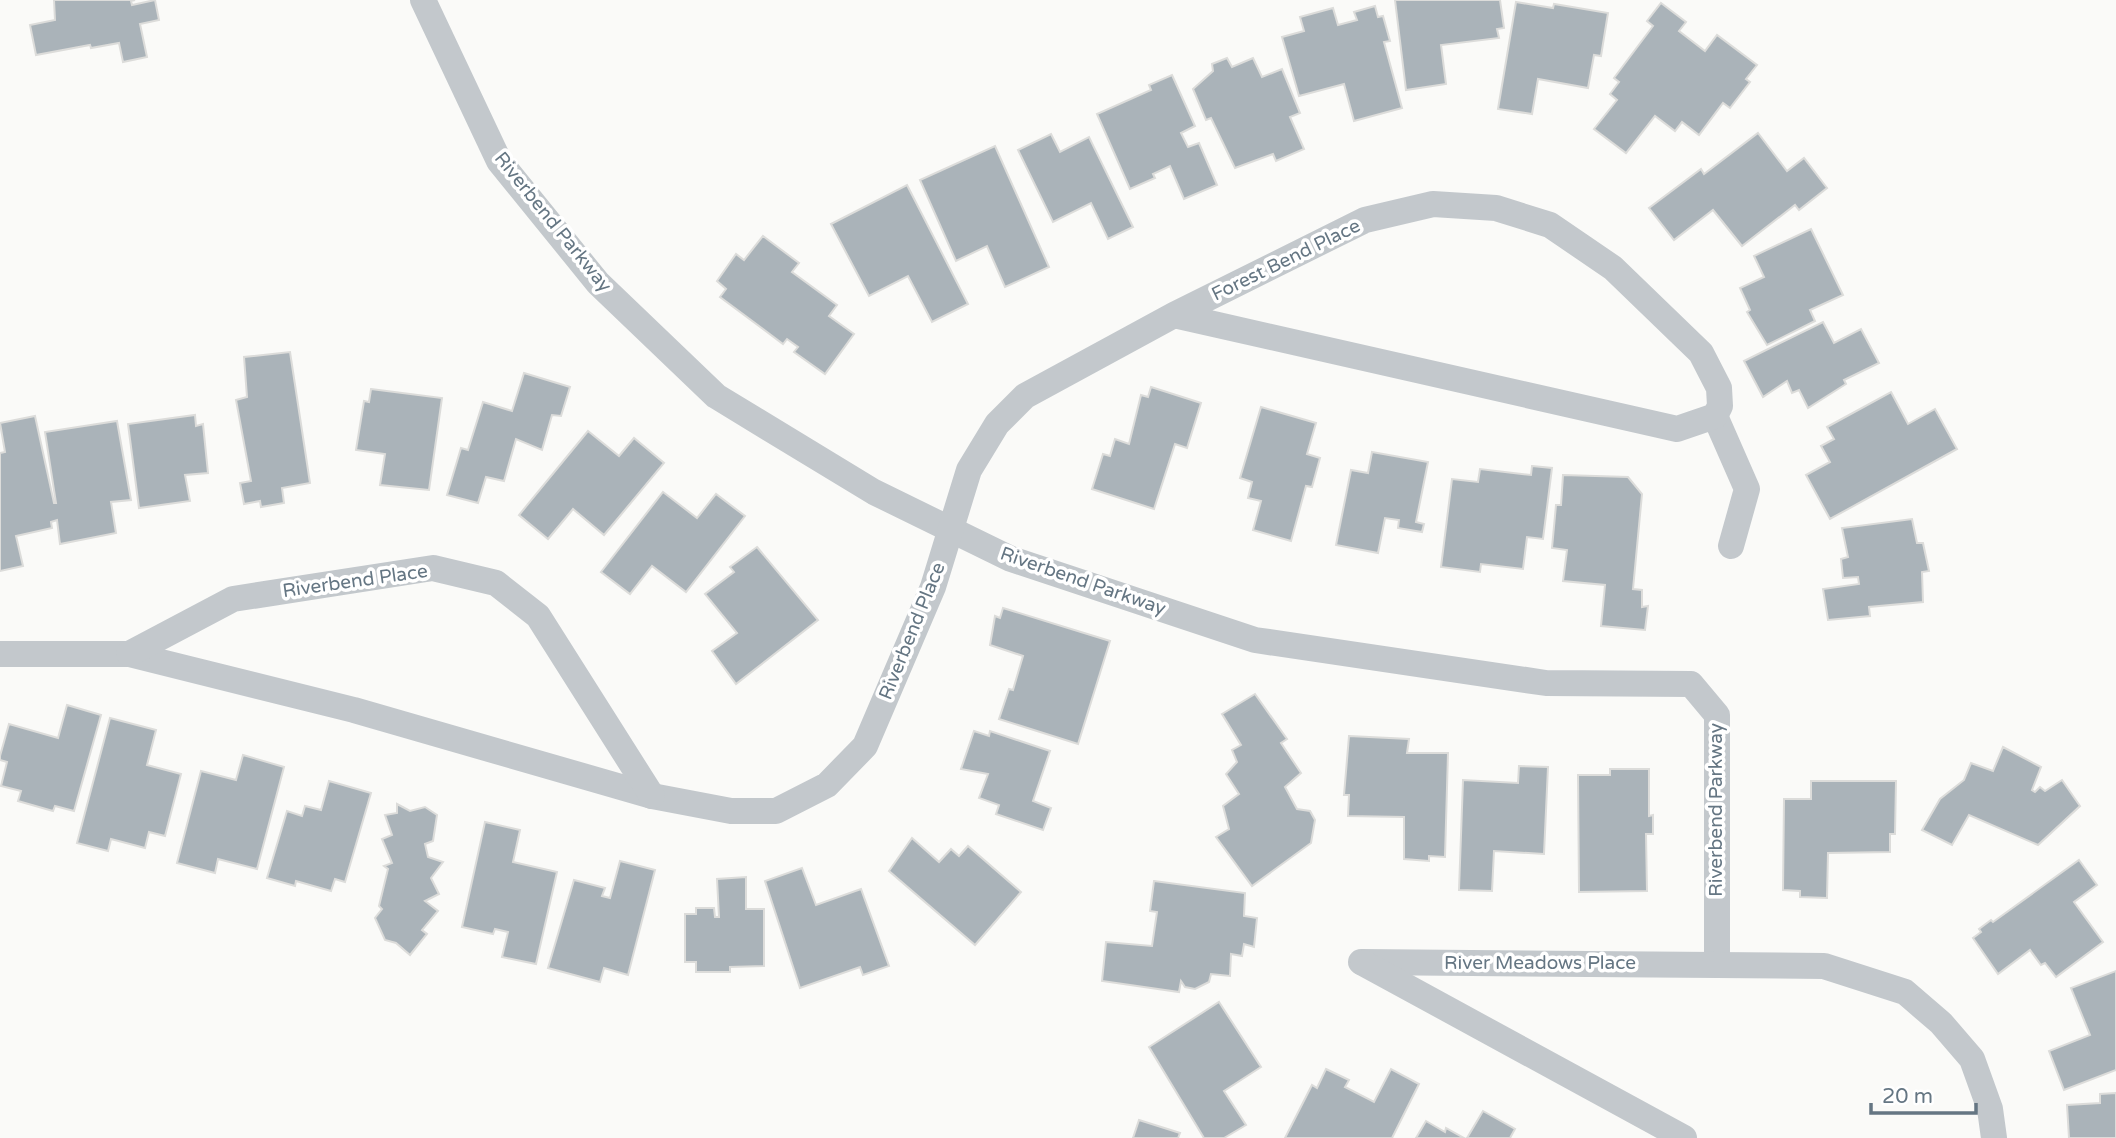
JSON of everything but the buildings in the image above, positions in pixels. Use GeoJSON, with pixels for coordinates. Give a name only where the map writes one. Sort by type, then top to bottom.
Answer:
{"type":"FeatureCollection","features":[{"type":"Feature","properties":{"kind":"street","name":"Riverbend Parkway"},"geometry":{"type":"LineString","coordinates":[[423,0],[499,161],[598,283],[716,396],[874,492],[1011,559],[1255,640],[1546,683],[1691,684],[1717,715],[1717,964]]}},
{"type":"Feature","properties":{"kind":"street","name":"Forest Bend Place"},"geometry":{"type":"LineString","coordinates":[[951,529],[969,470],[997,424],[1025,396],[1174,315],[1364,220],[1433,204],[1496,208],[1550,225],[1614,268],[1701,353],[1719,388],[1720,405],[1715,416],[1677,429],[1174,315]]}},
{"type":"Feature","properties":{"kind":"street","name":"Forest Bend Place"},"geometry":{"type":"LineString","coordinates":[[1715,416],[1747,489],[1731,546]]}},
{"type":"Feature","properties":{"kind":"street","name":"Riverbend Place"},"geometry":{"type":"LineString","coordinates":[[0,654],[129,654],[354,710],[652,796],[731,811],[776,811],[827,785],[865,746],[933,587],[951,529]]}},
{"type":"Feature","properties":{"kind":"street","name":"Riverbend Place"},"geometry":{"type":"LineString","coordinates":[[129,654],[233,599],[433,568],[495,583],[538,616],[652,796]]}},
{"type":"Feature","properties":{"kind":"street","name":"River Meadows Place"},"geometry":{"type":"LineString","coordinates":[[1684,1138],[1361,962],[1824,966],[1905,992],[1941,1023],[1972,1059],[1990,1109],[1994,1138]]}}]}
